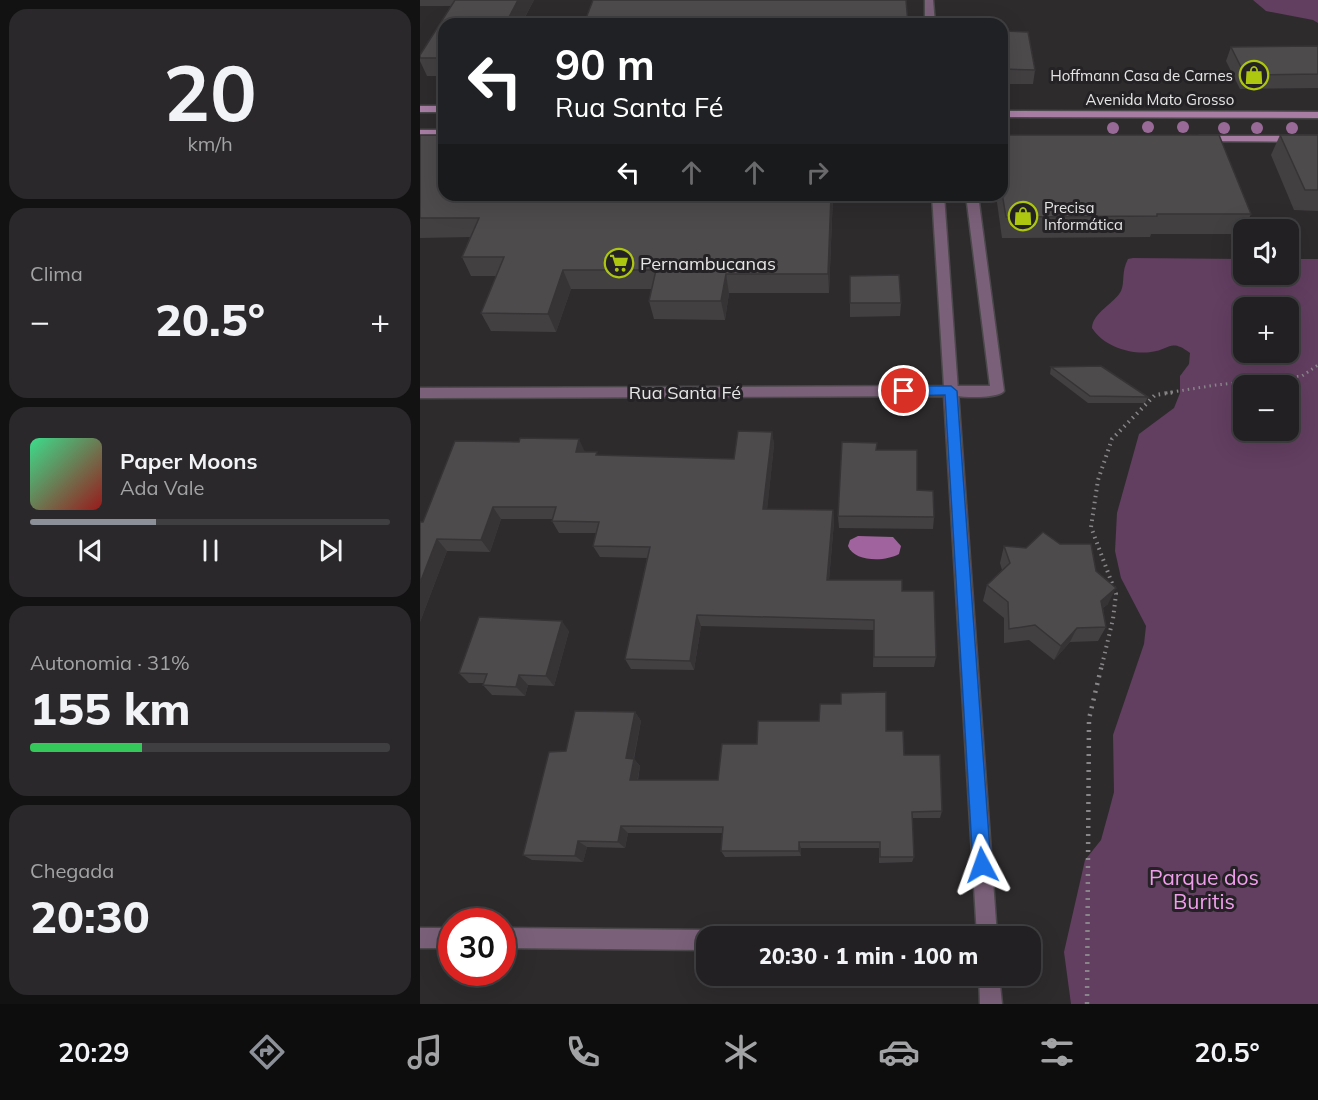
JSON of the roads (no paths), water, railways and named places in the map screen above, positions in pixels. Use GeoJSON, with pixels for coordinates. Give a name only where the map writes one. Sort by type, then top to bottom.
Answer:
{"type":"FeatureCollection","features":[{"type":"Feature","properties":{"kind":"main road"},"geometry":{"type":"LineString","coordinates":[[420,109],[438,109]]}},
{"type":"Feature","properties":{"kind":"main road","name":"Avenida Mato Grosso"},"geometry":{"type":"LineString","coordinates":[[1008,114],[1318,115]]}},
{"type":"Feature","properties":{"kind":"main road"},"geometry":{"type":"LineString","coordinates":[[420,133],[438,134]]}},
{"type":"Feature","properties":{"kind":"main road"},"geometry":{"type":"LineString","coordinates":[[1189,139],[1318,139]]}},
{"type":"Feature","properties":{"kind":"street"},"geometry":{"type":"LineString","coordinates":[[929,0],[930,18]]}},
{"type":"Feature","properties":{"kind":"street"},"geometry":{"type":"LineString","coordinates":[[938,201],[986,926]]}},
{"type":"Feature","properties":{"kind":"street","name":"Rua Santa Fé"},"geometry":{"type":"LineString","coordinates":[[420,393],[997,391],[973,201]]}},
{"type":"Feature","properties":{"kind":"street"},"geometry":{"type":"LineString","coordinates":[[420,938],[438,938]]}},
{"type":"Feature","properties":{"kind":"street"},"geometry":{"type":"LineString","coordinates":[[516,938],[696,940]]}},
{"type":"Feature","properties":{"kind":"street"},"geometry":{"type":"LineString","coordinates":[[990,986],[991,1004]]}},
{"type":"Feature","properties":{"kind":"place","name":"Hoffmann Casa de Carnes"},"geometry":{"type":"Point","coordinates":[1254,75]}},
{"type":"Feature","properties":{"kind":"place","name":"Precisa Informática"},"geometry":{"type":"Point","coordinates":[1023,216]}},
{"type":"Feature","properties":{"kind":"place","name":"Pernambucanas"},"geometry":{"type":"Point","coordinates":[619,263]}},
{"type":"Feature","properties":{"kind":"park label","name":"Parque dos Buritis"},"geometry":{"type":"Point","coordinates":[1204,889]}}]}
